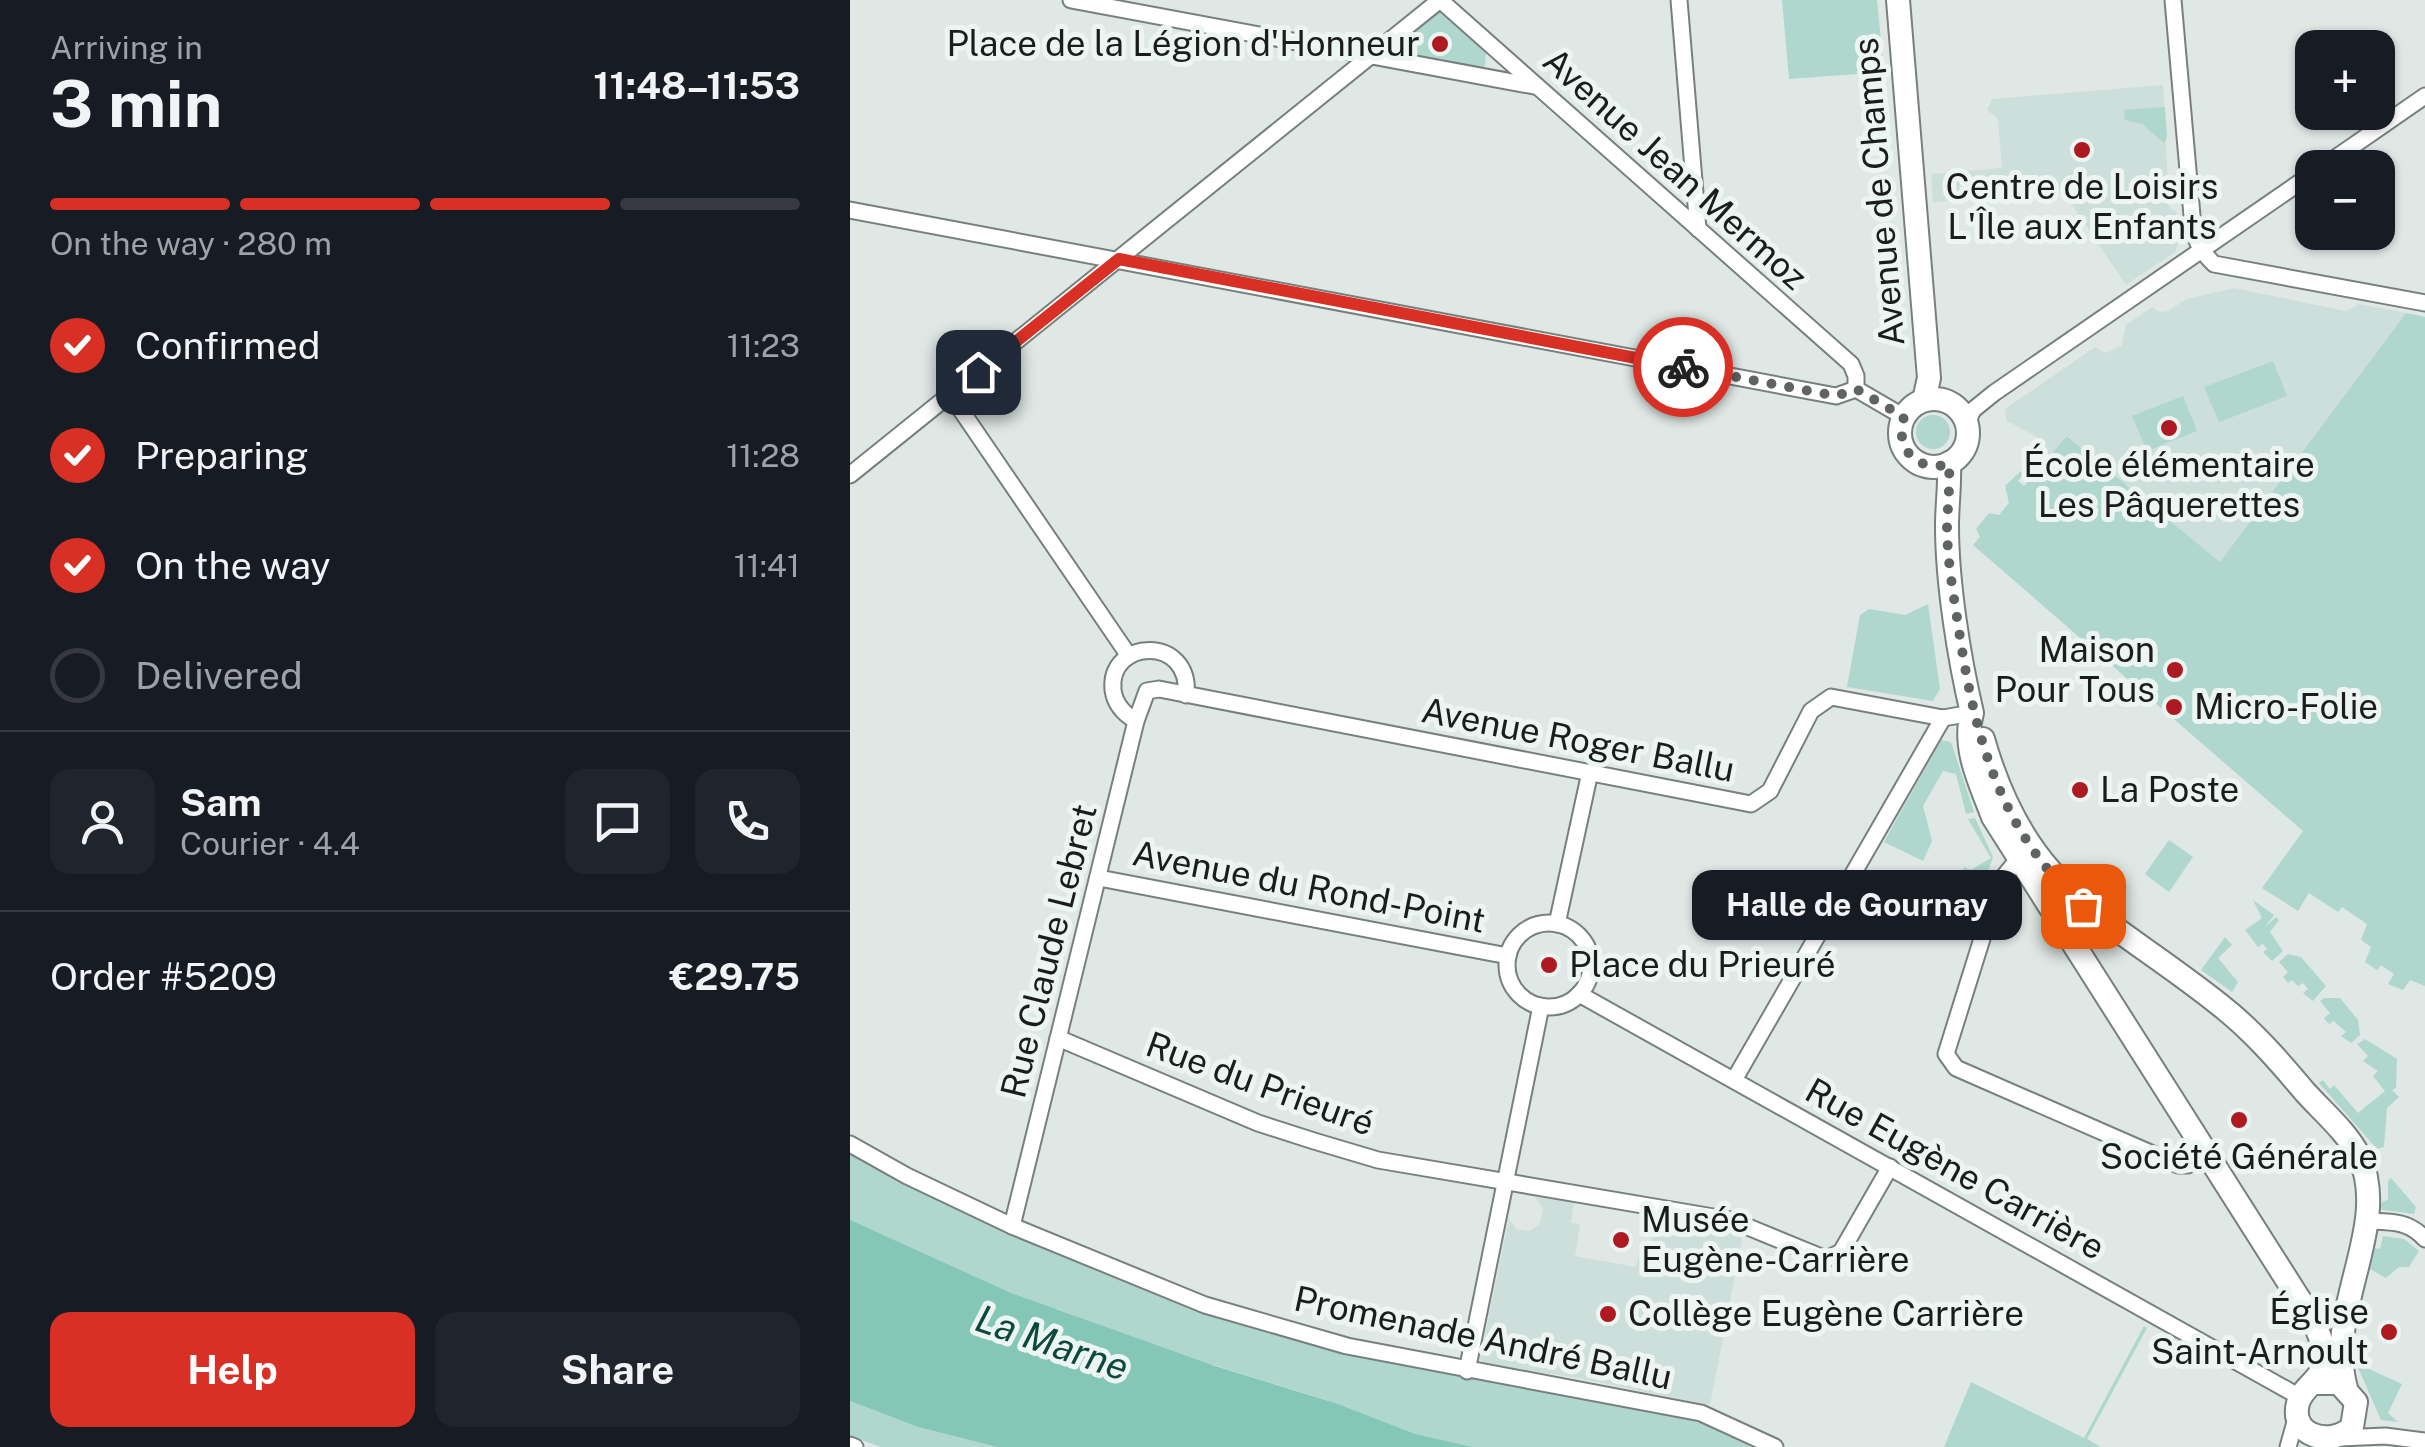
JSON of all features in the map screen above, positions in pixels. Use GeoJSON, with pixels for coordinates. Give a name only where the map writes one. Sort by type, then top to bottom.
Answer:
{"type":"FeatureCollection","features":[{"type":"Feature","properties":{"kind":"main road","name":"Avenue de Champs"},"geometry":{"type":"LineString","coordinates":[[1898,0],[1932,392]]}},
{"type":"Feature","properties":{"kind":"main road"},"geometry":{"type":"LineString","coordinates":[[1932,392],[1958,408],[1968,432],[1963,451],[1938,465],[1910,456],[1904,448],[1900,427],[1904,417],[1932,392]]}},
{"type":"Feature","properties":{"kind":"main road"},"geometry":{"type":"LineString","coordinates":[[1938,465],[1972,713],[2035,886],[2315,1324],[2321,1340],[2322,1370],[2302,1420]]}},
{"type":"Feature","properties":{"kind":"main road"},"geometry":{"type":"LineString","coordinates":[[2021,849],[2111,927],[2244,1026],[2351,1144],[2367,1181],[2366,1221],[2340,1344],[2346,1388],[2357,1410],[2352,1427],[2332,1441],[2322,1440],[2302,1420]]}},
{"type":"Feature","properties":{"kind":"main road"},"geometry":{"type":"LineString","coordinates":[[2082,957],[2087,936],[2099,928],[2111,927]]}},
{"type":"Feature","properties":{"kind":"main road"},"geometry":{"type":"LineString","coordinates":[[2302,1420],[2331,1381],[2346,1388]]}},
{"type":"Feature","properties":{"kind":"street"},"geometry":{"type":"LineString","coordinates":[[1070,0],[1537,86]]}},
{"type":"Feature","properties":{"kind":"street"},"geometry":{"type":"LineString","coordinates":[[850,476],[1440,0]]}},
{"type":"Feature","properties":{"kind":"street","name":"Avenue Jean Mermoz"},"geometry":{"type":"LineString","coordinates":[[1440,0],[1850,364],[1856,376],[1856,389]]}},
{"type":"Feature","properties":{"kind":"street"},"geometry":{"type":"LineString","coordinates":[[1679,0],[1698,230]]}},
{"type":"Feature","properties":{"kind":"street"},"geometry":{"type":"LineString","coordinates":[[2174,0],[2193,227],[2201,250],[2214,264],[2425,303]]}},
{"type":"Feature","properties":{"kind":"street"},"geometry":{"type":"LineString","coordinates":[[2347,150],[2425,96]]}},
{"type":"Feature","properties":{"kind":"street"},"geometry":{"type":"LineString","coordinates":[[1967,423],[1973,410],[1994,393],[2295,186]]}},
{"type":"Feature","properties":{"kind":"street"},"geometry":{"type":"LineString","coordinates":[[850,210],[1836,396],[1856,389],[1904,417]]}},
{"type":"Feature","properties":{"kind":"street"},"geometry":{"type":"LineString","coordinates":[[950,394],[1129,656]]}},
{"type":"Feature","properties":{"kind":"street"},"geometry":{"type":"LineString","coordinates":[[1136,721],[1118,705],[1114,690],[1115,675],[1129,656],[1152,650],[1174,658],[1184,671],[1186,695]]}},
{"type":"Feature","properties":{"kind":"street","name":"Avenue Roger Ballu"},"geometry":{"type":"LineString","coordinates":[[1146,691],[1158,689],[1752,804],[1770,791],[1811,712],[1831,697],[1943,718]]}},
{"type":"Feature","properties":{"kind":"street","name":"Rue Claude Lebret"},"geometry":{"type":"LineString","coordinates":[[1012,1226],[1146,691]]}},
{"type":"Feature","properties":{"kind":"street"},"geometry":{"type":"LineString","coordinates":[[1734,1080],[1943,718],[1972,713]]}},
{"type":"Feature","properties":{"kind":"street"},"geometry":{"type":"LineString","coordinates":[[1557,924],[1590,772]]}},
{"type":"Feature","properties":{"kind":"street"},"geometry":{"type":"LineString","coordinates":[[2021,849],[2000,881],[1946,1054],[1956,1068],[2178,1165],[2188,1165],[2207,1152]]}},
{"type":"Feature","properties":{"kind":"street","name":"Avenue du Rond-Point"},"geometry":{"type":"LineString","coordinates":[[1099,878],[1508,956]]}},
{"type":"Feature","properties":{"kind":"street"},"geometry":{"type":"LineString","coordinates":[[2035,886],[2056,897],[2068,892]]}},
{"type":"Feature","properties":{"kind":"street"},"geometry":{"type":"LineString","coordinates":[[1557,924],[1569,928],[1587,946],[1591,972],[1579,994],[1555,1006],[1541,1006],[1518,993],[1511,982],[1508,956],[1521,934],[1532,926],[1557,924]]}},
{"type":"Feature","properties":{"kind":"street","name":"Rue Eugène Carrière"},"geometry":{"type":"LineString","coordinates":[[1579,994],[1890,1166],[2302,1420]]}},
{"type":"Feature","properties":{"kind":"street"},"geometry":{"type":"LineString","coordinates":[[1467,1370],[1541,1006]]}},
{"type":"Feature","properties":{"kind":"street","name":"Rue du Prieuré"},"geometry":{"type":"LineString","coordinates":[[1058,1038],[1276,1129],[1378,1160],[1731,1220],[1826,1259],[1841,1252],[1890,1166]]}},
{"type":"Feature","properties":{"kind":"street","name":"Promenade André Ballu"},"geometry":{"type":"LineString","coordinates":[[850,1144],[1012,1226],[1205,1305],[1347,1346],[1700,1413],[1775,1447]]}},
{"type":"Feature","properties":{"kind":"street"},"geometry":{"type":"LineString","coordinates":[[2366,1221],[2396,1222],[2421,1230]]}},
{"type":"Feature","properties":{"kind":"street"},"geometry":{"type":"LineString","coordinates":[[2357,1410],[2364,1422],[2385,1436]]}},
{"type":"Feature","properties":{"kind":"street"},"geometry":{"type":"LineString","coordinates":[[2332,1441],[2385,1436],[2425,1441]]}},
{"type":"Feature","properties":{"kind":"shaded area"},"geometry":{"type":"Polygon","coordinates":[[[1782,0],[1877,0],[1884,72],[1789,79],[1782,0]]]}},
{"type":"Feature","properties":{"kind":"shaded area"},"geometry":{"type":"Polygon","coordinates":[[[1439,12],[1486,52],[1485,66],[1480,69],[1400,53],[1397,43],[1439,12]]]}},
{"type":"Feature","properties":{"kind":"shaded area","name":"Centre de Loisirs L'Île aux Enfants"},"geometry":{"type":"Polygon","coordinates":[[[2163,85],[2169,207],[2176,212],[2179,241],[2175,252],[2126,285],[2064,193],[1933,202],[1931,174],[2002,168],[1998,119],[1987,110],[1992,99],[2163,85]]]}},
{"type":"Feature","properties":{"kind":"shaded area"},"geometry":{"type":"Polygon","coordinates":[[[2165,107],[2164,143],[2142,124],[2125,120],[2124,110],[2165,107]]]}},
{"type":"Feature","properties":{"kind":"shaded area","name":"École élémentaire Les Pâquerettes"},"geometry":{"type":"Polygon","coordinates":[[[2234,288],[2346,311],[2359,304],[2406,313],[2220,562],[2068,436],[2030,478],[2021,471],[2045,441],[2007,421],[2005,409],[2095,347],[2106,353],[2122,345],[2126,325],[2152,307],[2168,311],[2187,299],[2234,288]]]}},
{"type":"Feature","properties":{"kind":"shaded area"},"geometry":{"type":"Polygon","coordinates":[[[2406,313],[2425,317],[2425,986],[2410,980],[2403,990],[2388,984],[2394,974],[2381,965],[2377,970],[2365,962],[2371,947],[2361,940],[2367,924],[2342,907],[2338,912],[2309,893],[2298,911],[2262,888],[2303,831],[1973,545],[1980,537],[1976,529],[1989,513],[1999,515],[2009,503],[2005,486],[2021,471],[2024,473],[2018,481],[2024,486],[2067,436],[2220,562],[2406,313]]]}},
{"type":"Feature","properties":{"kind":"shaded area"},"geometry":{"type":"Polygon","coordinates":[[[2273,361],[2287,396],[2219,422],[2204,387],[2273,361]]]}},
{"type":"Feature","properties":{"kind":"shaded area"},"geometry":{"type":"Polygon","coordinates":[[[2183,396],[2197,431],[2147,451],[2132,416],[2183,396]]]}},
{"type":"Feature","properties":{"kind":"shaded area"},"geometry":{"type":"Polygon","coordinates":[[[1933,415],[1945,420],[1950,432],[1945,444],[1933,449],[1921,444],[1916,432],[1921,420],[1933,415]]]}},
{"type":"Feature","properties":{"kind":"shaded area"},"geometry":{"type":"Polygon","coordinates":[[[1928,604],[1940,689],[1933,701],[1847,687],[1860,615],[1869,609],[1905,615],[1928,604]]]}},
{"type":"Feature","properties":{"kind":"shaded area"},"geometry":{"type":"Polygon","coordinates":[[[1941,740],[1951,742],[1974,812],[1966,814],[1956,774],[1943,771],[1923,806],[1932,841],[1923,861],[1884,842],[1941,740]]]}},
{"type":"Feature","properties":{"kind":"shaded area"},"geometry":{"type":"Polygon","coordinates":[[[1975,818],[1993,857],[1979,897],[1955,887],[1964,867],[1971,870],[1991,858],[1968,819],[1975,818]]]}},
{"type":"Feature","properties":{"kind":"shaded area"},"geometry":{"type":"Polygon","coordinates":[[[2169,840],[2193,857],[2169,892],[2145,874],[2169,840]]]}},
{"type":"Feature","properties":{"kind":"shaded area"},"geometry":{"type":"Polygon","coordinates":[[[2253,900],[2274,915],[2265,927],[2276,917],[2279,920],[2270,932],[2283,951],[2272,961],[2263,952],[2267,949],[2263,944],[2258,947],[2245,930],[2262,918],[2253,900]]]}},
{"type":"Feature","properties":{"kind":"shaded area"},"geometry":{"type":"Polygon","coordinates":[[[2225,937],[2232,945],[2218,958],[2238,982],[2232,992],[2201,970],[2225,937]]]}},
{"type":"Feature","properties":{"kind":"shaded area"},"geometry":{"type":"Polygon","coordinates":[[[2288,954],[2301,957],[2326,986],[2313,1001],[2303,993],[2308,989],[2303,983],[2288,983],[2283,977],[2288,972],[2279,962],[2288,954]]]}},
{"type":"Feature","properties":{"kind":"shaded area"},"geometry":{"type":"Polygon","coordinates":[[[2340,998],[2358,1020],[2360,1035],[2351,1043],[2341,1036],[2346,1032],[2324,1018],[2330,1013],[2320,1001],[2340,998]]]}},
{"type":"Feature","properties":{"kind":"shaded area"},"geometry":{"type":"Polygon","coordinates":[[[2365,1039],[2397,1059],[2396,1088],[2392,1090],[2399,1097],[2387,1108],[2384,1147],[2377,1149],[2319,1083],[2323,1080],[2330,1089],[2334,1085],[2358,1113],[2385,1091],[2373,1076],[2378,1071],[2363,1061],[2368,1056],[2357,1044],[2365,1039]]]}},
{"type":"Feature","properties":{"kind":"shaded area"},"geometry":{"type":"Polygon","coordinates":[[[850,1152],[1076,1261],[1252,1328],[1399,1365],[1682,1414],[1764,1447],[1416,1447],[1393,1427],[1365,1417],[1361,1422],[1335,1403],[1214,1365],[1206,1367],[1057,1309],[1054,1314],[850,1226],[850,1152]]]}},
{"type":"Feature","properties":{"kind":"shaded area"},"geometry":{"type":"Polygon","coordinates":[[[2391,1178],[2416,1207],[2414,1214],[2377,1209],[2388,1199],[2391,1178]]]}},
{"type":"Feature","properties":{"kind":"shaded area","name":"Collège Eugène Carrière"},"geometry":{"type":"Polygon","coordinates":[[[1535,1197],[1574,1202],[1571,1223],[1580,1224],[1575,1256],[1636,1267],[1639,1254],[1652,1240],[1657,1215],[1743,1233],[1710,1405],[1486,1364],[1480,1359],[1509,1218],[1516,1229],[1529,1231],[1540,1224],[1543,1209],[1535,1197]]]}},
{"type":"Feature","properties":{"kind":"shaded area"},"geometry":{"type":"Polygon","coordinates":[[[2383,1236],[2404,1239],[2419,1251],[2409,1267],[2399,1267],[2386,1278],[2370,1269],[2375,1248],[2380,1249],[2383,1236]]]}},
{"type":"Feature","properties":{"kind":"shaded area"},"geometry":{"type":"Polygon","coordinates":[[[2144,1326],[2147,1328],[2087,1439],[2101,1447],[1944,1447],[1971,1382],[2084,1438],[2144,1326]]]}},
{"type":"Feature","properties":{"kind":"shaded area"},"geometry":{"type":"Polygon","coordinates":[[[2356,1363],[2402,1384],[2388,1413],[2398,1422],[2381,1420],[2356,1363]]]}},
{"type":"Feature","properties":{"kind":"shaded area"},"geometry":{"type":"Polygon","coordinates":[[[850,1401],[918,1427],[997,1447],[881,1447],[850,1436],[850,1401]]]}},
{"type":"Feature","properties":{"kind":"water","name":"La Marne"},"geometry":{"type":"Polygon","coordinates":[[[850,1220],[1011,1293],[1415,1434],[1472,1447],[997,1447],[918,1427],[850,1401],[850,1220]]]}},
{"type":"Feature","properties":{"kind":"way so far"},"geometry":{"type":"LineString","coordinates":[[1683,367],[1836,396],[1856,389],[1904,417],[1900,438],[1918,463],[1949,464],[1951,507],[1947,523],[1951,578],[1972,713],[1990,766],[2024,838],[2049,873],[2083,906]]}},
{"type":"Feature","properties":{"kind":"place","name":"Place de la Légion d'Honneur"},"geometry":{"type":"Point","coordinates":[1440,44]}},
{"type":"Feature","properties":{"kind":"place","name":"Centre de Loisirs L'Île aux Enfants"},"geometry":{"type":"Point","coordinates":[2082,150]}},
{"type":"Feature","properties":{"kind":"place","name":"École élémentaire Les Pâquerettes"},"geometry":{"type":"Point","coordinates":[2169,428]}},
{"type":"Feature","properties":{"kind":"place","name":"Maison Pour Tous"},"geometry":{"type":"Point","coordinates":[2175,670]}},
{"type":"Feature","properties":{"kind":"place","name":"Micro-Folie"},"geometry":{"type":"Point","coordinates":[2174,707]}},
{"type":"Feature","properties":{"kind":"place","name":"La Poste"},"geometry":{"type":"Point","coordinates":[2080,790]}},
{"type":"Feature","properties":{"kind":"place","name":"Halle de Gournay"},"geometry":{"type":"Point","coordinates":[2083,906]}},
{"type":"Feature","properties":{"kind":"place","name":"Place du Prieuré"},"geometry":{"type":"Point","coordinates":[1549,965]}},
{"type":"Feature","properties":{"kind":"place","name":"Société Générale"},"geometry":{"type":"Point","coordinates":[2239,1120]}},
{"type":"Feature","properties":{"kind":"place","name":"Musée Eugène-Carrière"},"geometry":{"type":"Point","coordinates":[1621,1240]}},
{"type":"Feature","properties":{"kind":"place","name":"Collège Eugène Carrière"},"geometry":{"type":"Point","coordinates":[1608,1314]}},
{"type":"Feature","properties":{"kind":"place","name":"Église Saint-Arnoult"},"geometry":{"type":"Point","coordinates":[2389,1332]}},
{"type":"Feature","properties":{"kind":"route"},"geometry":{"type":"LineString","coordinates":[[978,372],[1119,259],[1683,367]]}}]}
